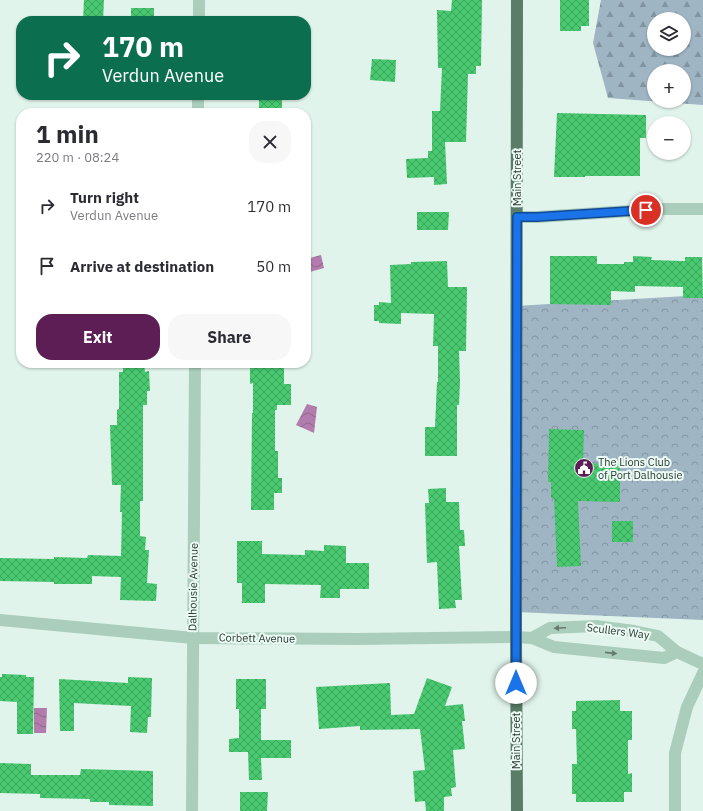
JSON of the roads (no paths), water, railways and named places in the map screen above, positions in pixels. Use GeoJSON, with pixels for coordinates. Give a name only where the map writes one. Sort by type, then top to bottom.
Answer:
{"type":"FeatureCollection","features":[{"type":"Feature","properties":{"kind":"main road","name":"Main Street"},"geometry":{"type":"LineString","coordinates":[[517,0],[517,811]]}},
{"type":"Feature","properties":{"kind":"street"},"geometry":{"type":"LineString","coordinates":[[199,0],[199,16]]}},
{"type":"Feature","properties":{"kind":"street"},"geometry":{"type":"LineString","coordinates":[[517,217],[661,209],[703,209]]}},
{"type":"Feature","properties":{"kind":"street","name":"Dalhousie Avenue"},"geometry":{"type":"LineString","coordinates":[[192,811],[195,368]]}},
{"type":"Feature","properties":{"kind":"street","name":"Corbett Avenue"},"geometry":{"type":"LineString","coordinates":[[0,620],[193,638],[356,639],[516,637]]}},
{"type":"Feature","properties":{"kind":"street","name":"Scullers Way"},"geometry":{"type":"LineString","coordinates":[[532,638],[550,628],[596,626],[634,631],[658,636],[677,652],[703,664]]}},
{"type":"Feature","properties":{"kind":"street","name":"Scullers Way"},"geometry":{"type":"LineString","coordinates":[[516,637],[532,638],[554,647],[664,658],[677,652]]}},
{"type":"Feature","properties":{"kind":"street"},"geometry":{"type":"LineString","coordinates":[[675,811],[675,753],[687,707],[703,673]]}},
{"type":"Feature","properties":{"kind":"water"},"geometry":{"type":"Polygon","coordinates":[[[321,255],[324,268],[311,272],[311,258],[321,255]]]}},
{"type":"Feature","properties":{"kind":"water"},"geometry":{"type":"Polygon","coordinates":[[[307,404],[317,407],[314,433],[296,425],[307,404]]]}},
{"type":"Feature","properties":{"kind":"water"},"geometry":{"type":"Polygon","coordinates":[[[34,708],[47,708],[46,733],[34,733],[34,708]]]}},
{"type":"Feature","properties":{"kind":"place","name":"The Lions Club of Port Dalhousie"},"geometry":{"type":"Point","coordinates":[584,468]}}]}
